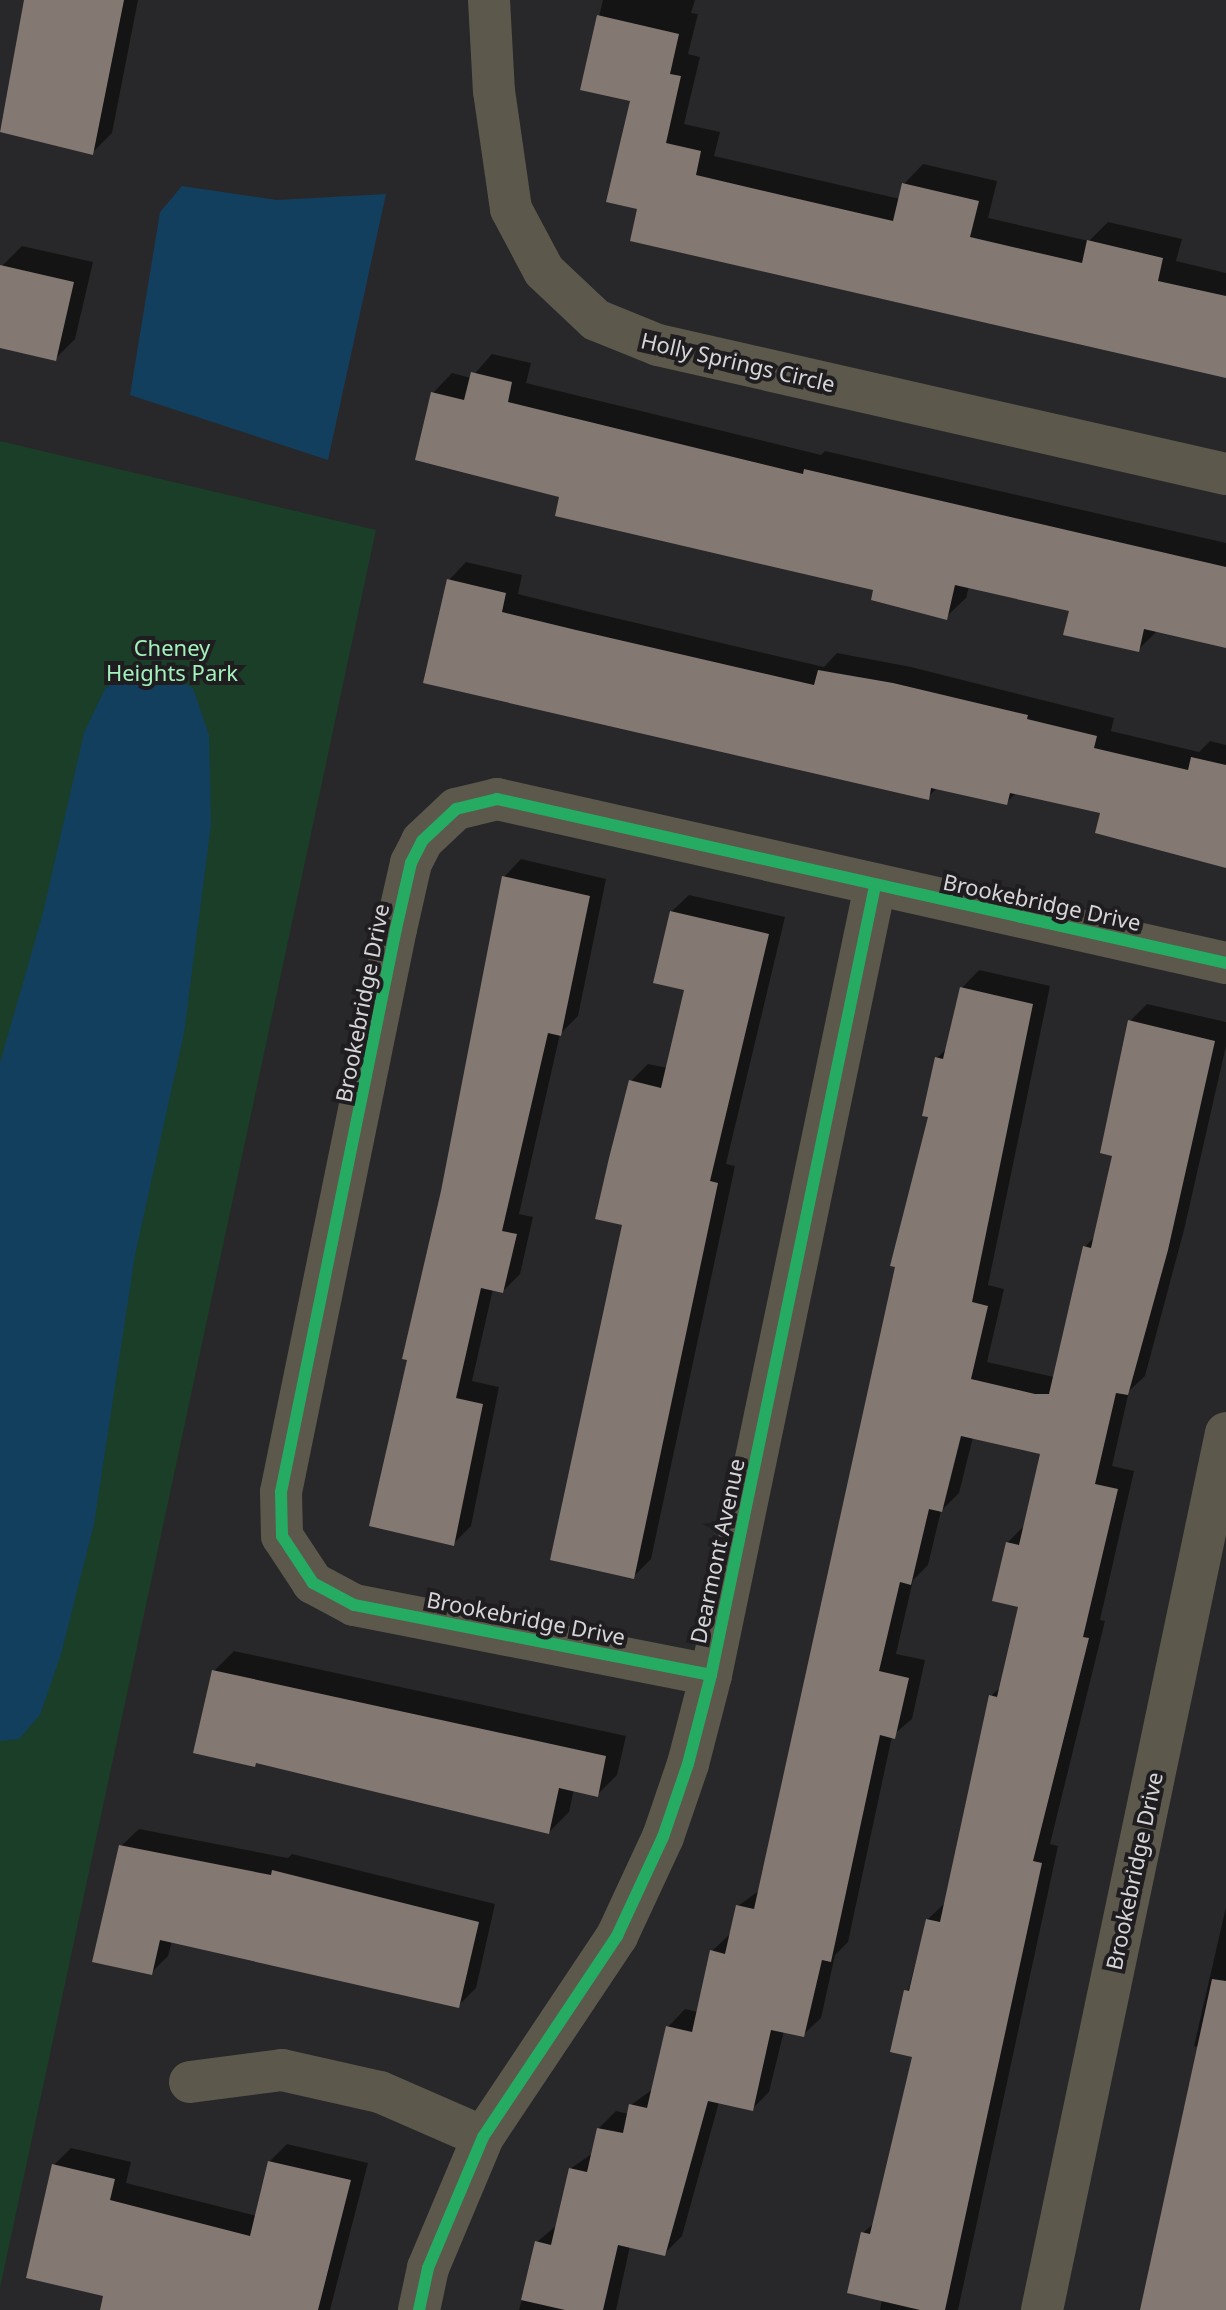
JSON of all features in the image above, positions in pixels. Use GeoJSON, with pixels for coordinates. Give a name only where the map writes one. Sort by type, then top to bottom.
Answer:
{"type":"FeatureCollection","features":[{"type":"Feature","properties":{"kind":"street","name":"Holly Springs Circle"},"geometry":{"type":"LineString","coordinates":[[489,0],[494,91],[511,209],[544,271],[596,320],[658,345],[1226,474]]}},
{"type":"Feature","properties":{"kind":"street","name":"Brookebridge Drive"},"geometry":{"type":"LineString","coordinates":[[711,1675],[354,1605],[313,1583],[282,1536],[281,1492],[396,929],[411,863],[422,841],[456,809],[487,800],[526,804],[875,886],[1226,963]]}},
{"type":"Feature","properties":{"kind":"street","name":"Dearmont Avenue"},"geometry":{"type":"LineString","coordinates":[[419,2310],[428,2268],[483,2137],[617,1936],[668,1823],[711,1675],[875,886]]}},
{"type":"Feature","properties":{"kind":"street","name":"Brookebridge Drive"},"geometry":{"type":"LineString","coordinates":[[1042,2310],[1226,1433]]}},
{"type":"Feature","properties":{"kind":"street"},"geometry":{"type":"LineString","coordinates":[[190,2082],[282,2070],[380,2092],[483,2137]]}},
{"type":"Feature","properties":{"kind":"green space","name":"Cheney Heights Park"},"geometry":{"type":"Polygon","coordinates":[[[0,441],[376,530],[0,2288],[0,441]]]}},
{"type":"Feature","properties":{"kind":"water"},"geometry":{"type":"Polygon","coordinates":[[[182,186],[277,200],[386,194],[328,460],[130,395],[160,212],[182,186]]]}},
{"type":"Feature","properties":{"kind":"water"},"geometry":{"type":"Polygon","coordinates":[[[153,668],[193,688],[209,735],[211,824],[184,1033],[135,1255],[94,1524],[61,1654],[40,1715],[19,1739],[0,1741],[0,1063],[43,913],[84,733],[105,689],[125,673],[153,668]]]}},
{"type":"Feature","properties":{"kind":"building"},"geometry":{"type":"Polygon","coordinates":[[[24,0],[124,0],[93,155],[0,132],[24,0]]]}},
{"type":"Feature","properties":{"kind":"building"},"geometry":{"type":"Polygon","coordinates":[[[597,15],[679,34],[670,74],[681,76],[666,143],[701,151],[696,175],[893,221],[902,183],[979,201],[970,237],[1082,263],[1087,240],[1163,258],[1158,281],[1226,296],[1226,378],[630,241],[637,209],[606,202],[630,101],[580,90],[597,15]]]}},
{"type":"Feature","properties":{"kind":"building"},"geometry":{"type":"Polygon","coordinates":[[[0,265],[74,282],[56,361],[0,348],[0,265]]]}},
{"type":"Feature","properties":{"kind":"building"},"geometry":{"type":"Polygon","coordinates":[[[471,372],[512,382],[508,402],[803,474],[804,469],[1226,567],[1226,648],[1144,629],[1139,652],[1063,635],[1069,611],[955,585],[947,620],[871,600],[873,590],[555,516],[559,497],[415,460],[431,392],[464,400],[471,372]]]}},
{"type":"Feature","properties":{"kind":"building"},"geometry":{"type":"Polygon","coordinates":[[[447,579],[506,593],[502,612],[576,630],[814,685],[818,670],[893,683],[1028,715],[1027,719],[1097,736],[1094,748],[1188,770],[1191,757],[1226,765],[1226,868],[1095,833],[1100,813],[1010,793],[1007,805],[931,788],[929,800],[423,683],[447,579]]]}},
{"type":"Feature","properties":{"kind":"building"},"geometry":{"type":"Polygon","coordinates":[[[502,876],[590,896],[561,1036],[548,1033],[502,1231],[517,1234],[503,1293],[481,1288],[456,1398],[483,1404],[454,1546],[369,1526],[407,1360],[402,1359],[441,1191],[502,876]]]}},
{"type":"Feature","properties":{"kind":"building"},"geometry":{"type":"Polygon","coordinates":[[[670,911],[769,934],[710,1181],[718,1183],[634,1579],[550,1560],[622,1225],[595,1219],[609,1158],[629,1080],[661,1088],[684,990],[653,983],[670,911]]]}},
{"type":"Feature","properties":{"kind":"building"},"geometry":{"type":"Polygon","coordinates":[[[960,987],[1033,1004],[972,1302],[988,1306],[971,1379],[1035,1394],[1049,1394],[1083,1246],[1091,1248],[1112,1156],[1100,1153],[1128,1020],[1215,1041],[1168,1250],[1128,1395],[1116,1393],[1095,1484],[1118,1489],[1083,1637],[1089,1638],[1033,1861],[1042,1863],[945,2310],[920,2310],[847,2293],[861,2232],[870,2234],[912,2057],[890,2052],[904,1990],[909,1991],[926,1919],[940,1922],[989,1695],[997,1697],[1018,1607],[992,1601],[1006,1542],[1019,1545],[1040,1454],[961,1436],[942,1512],[929,1509],[911,1585],[900,1582],[879,1671],[909,1678],[895,1739],[880,1735],[831,1962],[822,1960],[804,2037],[771,2030],[753,2111],[708,2101],[665,2256],[618,2245],[603,2310],[565,2310],[521,2300],[535,2241],[551,2245],[569,2168],[587,2172],[597,2128],[623,2133],[629,2104],[647,2108],[666,2026],[692,2032],[710,1950],[725,1954],[736,1905],[754,1909],[895,1267],[890,1266],[928,1117],[922,1116],[935,1057],[943,1059],[960,987]]]}},
{"type":"Feature","properties":{"kind":"building"},"geometry":{"type":"Polygon","coordinates":[[[212,1670],[606,1756],[598,1797],[559,1788],[549,1834],[256,1763],[255,1767],[193,1753],[212,1670]]]}},
{"type":"Feature","properties":{"kind":"building"},"geometry":{"type":"Polygon","coordinates":[[[119,1845],[271,1875],[272,1870],[479,1922],[459,2008],[160,1940],[152,1975],[92,1962],[119,1845]]]}},
{"type":"Feature","properties":{"kind":"building"},"geometry":{"type":"Polygon","coordinates":[[[1212,1979],[1226,1981],[1226,2310],[1140,2310],[1212,1979]]]}},
{"type":"Feature","properties":{"kind":"building"},"geometry":{"type":"Polygon","coordinates":[[[268,2161],[351,2180],[318,2310],[100,2310],[103,2296],[26,2278],[52,2164],[115,2179],[110,2200],[250,2236],[268,2161]]]}},
{"type":"Feature","properties":{"kind":"cycle path"},"geometry":{"type":"LineString","coordinates":[[711,1675],[354,1605],[313,1583],[282,1536],[281,1492],[396,929],[411,863],[422,841],[456,809],[497,799],[1226,963]]}},
{"type":"Feature","properties":{"kind":"cycle path"},"geometry":{"type":"LineString","coordinates":[[419,2310],[428,2268],[483,2137],[617,1936],[663,1837],[688,1764],[711,1675],[875,886]]}}]}
